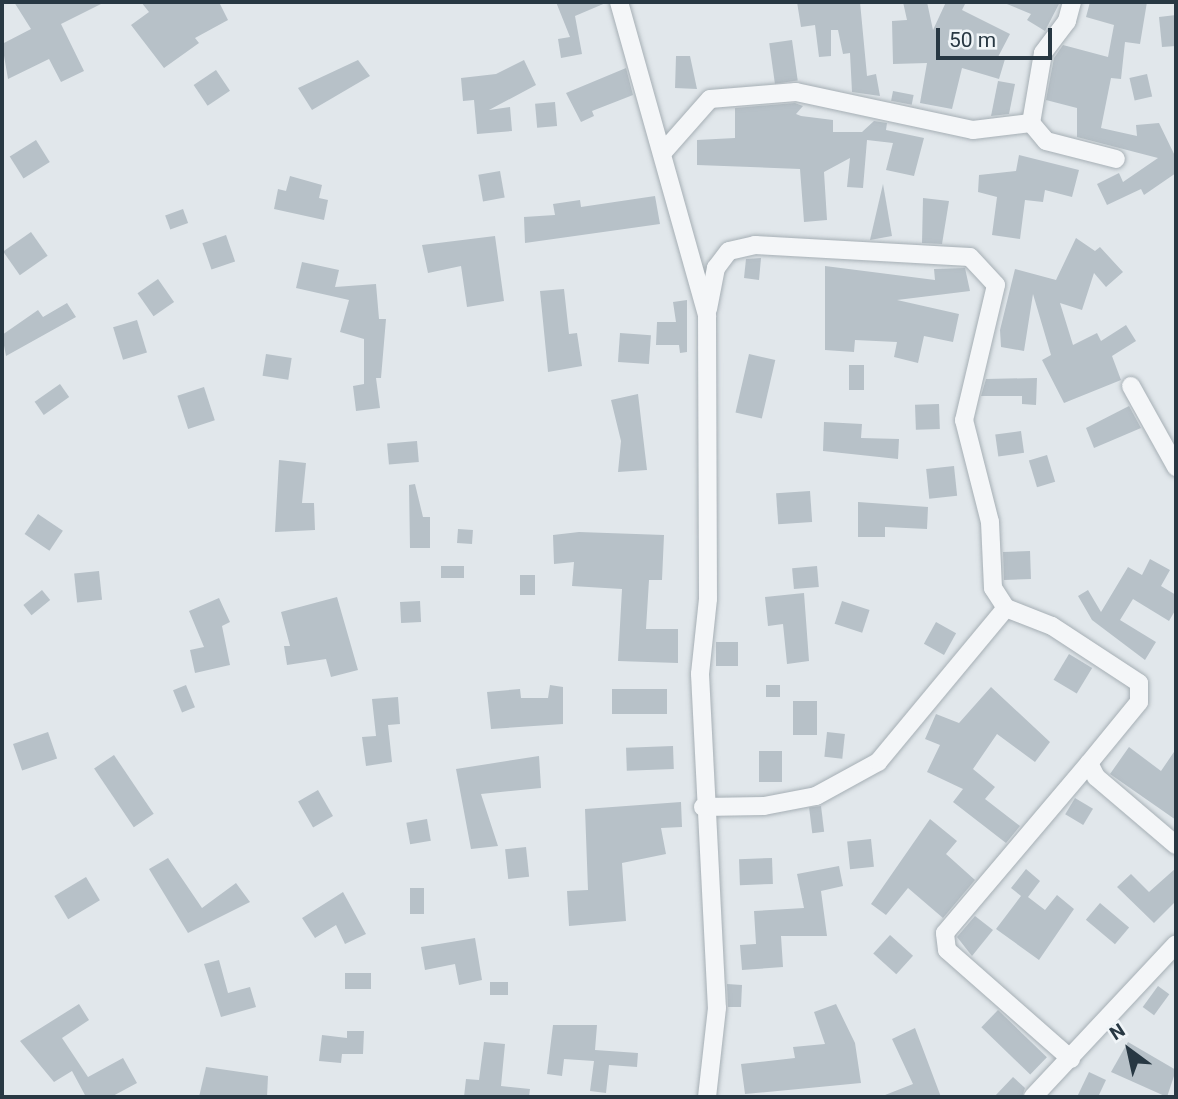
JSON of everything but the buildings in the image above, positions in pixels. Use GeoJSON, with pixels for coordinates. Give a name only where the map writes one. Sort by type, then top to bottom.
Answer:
{"type":"FeatureCollection","features":[{"type":"Feature","properties":{"kind":"street"},"geometry":{"type":"LineString","coordinates":[[619,2],[665,150],[707,316]]}},
{"type":"Feature","properties":{"kind":"street"},"geometry":{"type":"LineString","coordinates":[[1072,2],[1067,21],[1043,53],[1031,123],[1046,141],[1115,159]]}},
{"type":"Feature","properties":{"kind":"street"},"geometry":{"type":"LineString","coordinates":[[665,150],[710,99],[796,92],[973,130],[1031,123]]}},
{"type":"Feature","properties":{"kind":"street"},"geometry":{"type":"LineString","coordinates":[[707,1097],[717,1008],[703,807],[707,316],[716,268],[729,251],[755,245],[876,257],[970,257],[996,285],[964,420],[990,522],[993,588],[1006,608],[1052,626],[1139,683],[1139,702],[945,933],[947,950],[1070,1059]]}},
{"type":"Feature","properties":{"kind":"street"},"geometry":{"type":"LineString","coordinates":[[1131,386],[1176,467]]}},
{"type":"Feature","properties":{"kind":"street"},"geometry":{"type":"LineString","coordinates":[[703,807],[764,806],[816,796],[878,762],[1006,608]]}},
{"type":"Feature","properties":{"kind":"street"},"geometry":{"type":"LineString","coordinates":[[1089,763],[1096,777],[1176,845]]}},
{"type":"Feature","properties":{"kind":"street"},"geometry":{"type":"LineString","coordinates":[[1033,1097],[1176,944]]}}]}
